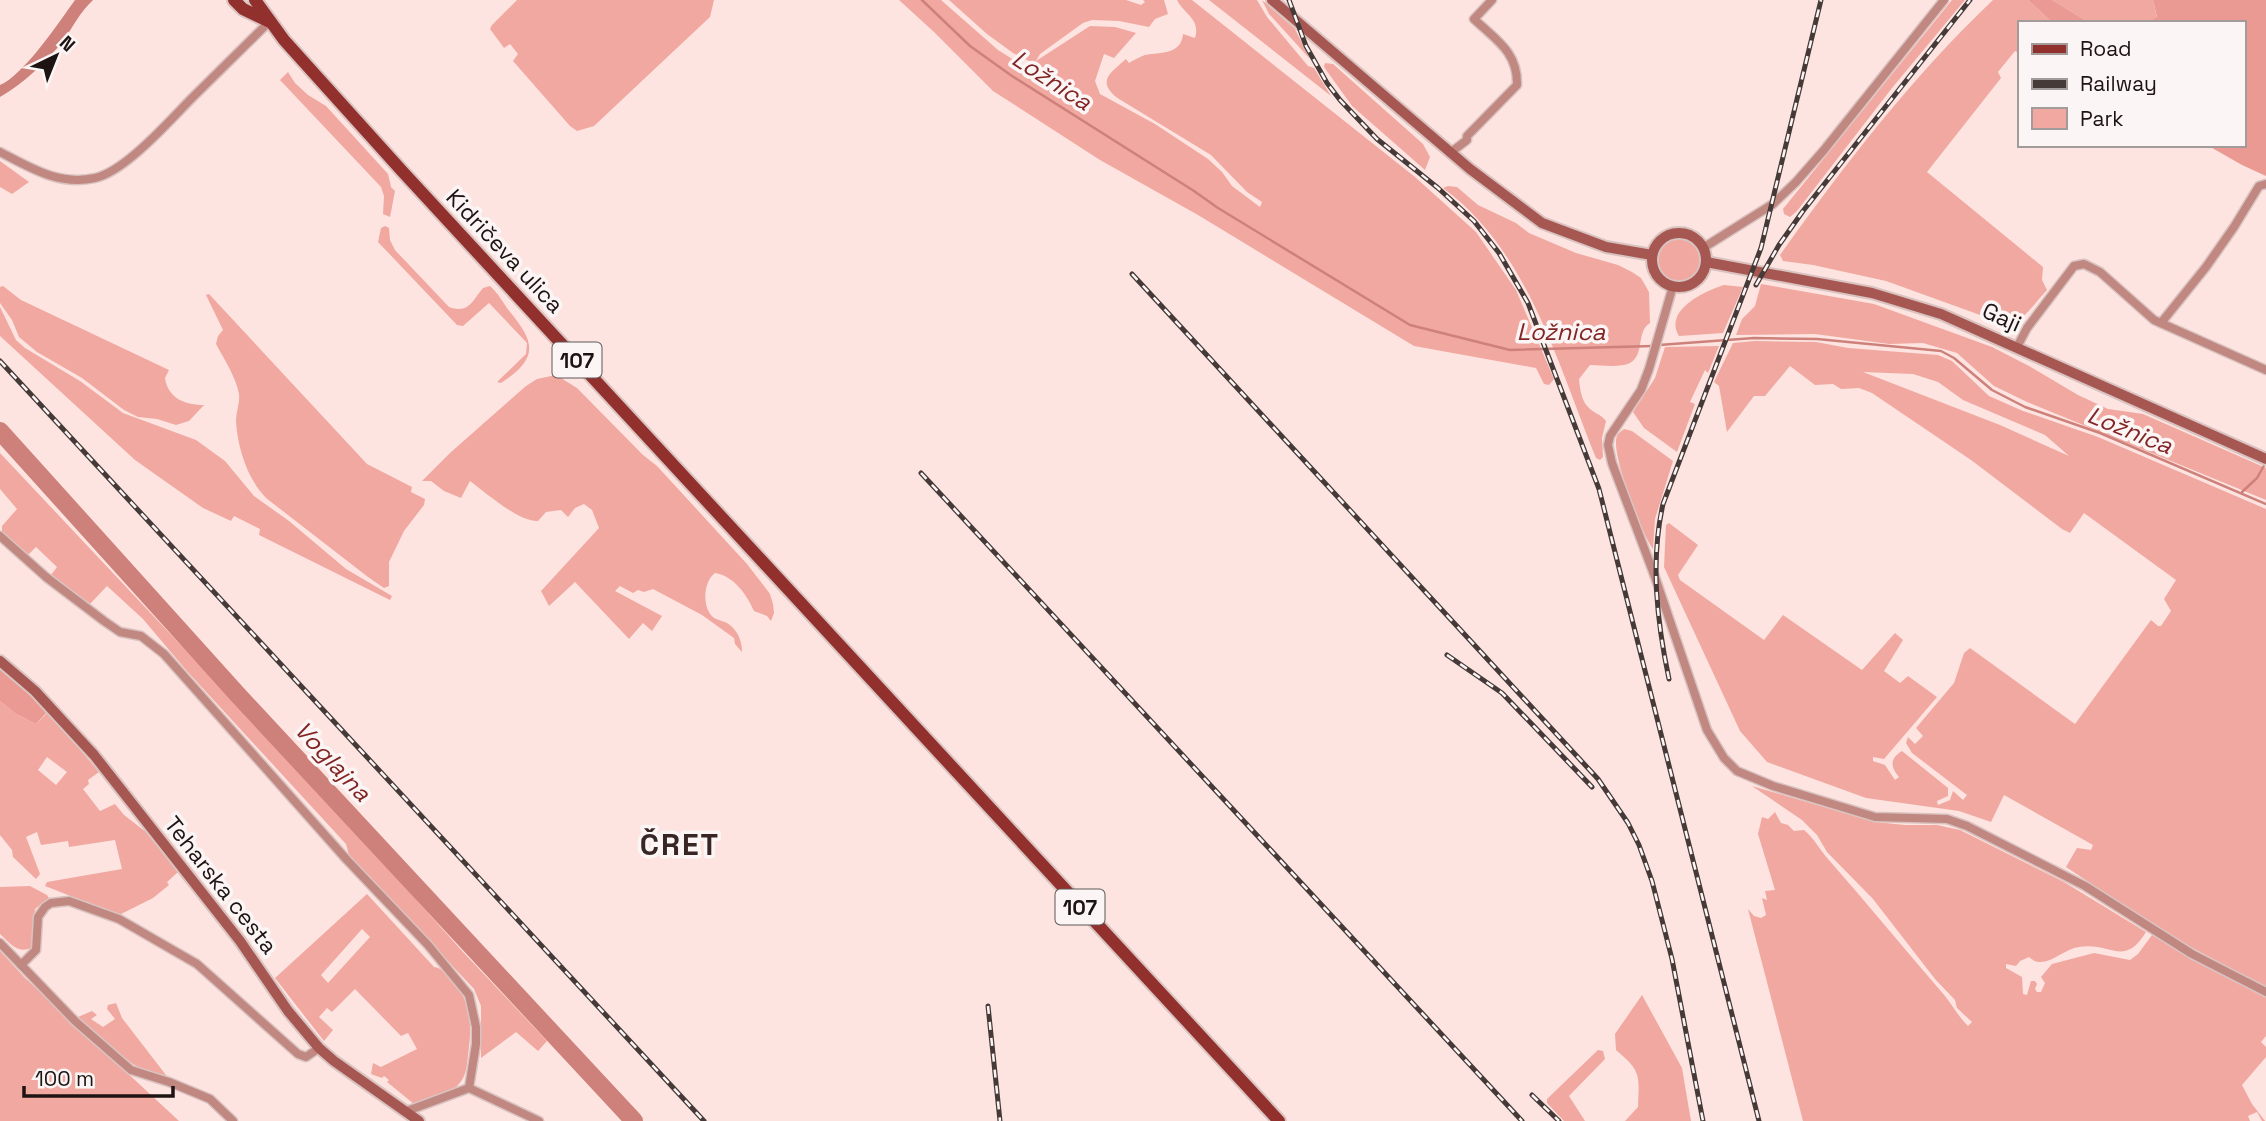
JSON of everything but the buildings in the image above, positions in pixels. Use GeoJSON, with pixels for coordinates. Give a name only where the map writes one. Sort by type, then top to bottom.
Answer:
{"type":"FeatureCollection","features":[{"type":"Feature","properties":{"kind":"main road","name":"Kidričeva ulica"},"geometry":{"type":"LineString","coordinates":[[234,0],[243,9],[269,22]]}},
{"type":"Feature","properties":{"kind":"main road","name":"Kidričeva ulica"},"geometry":{"type":"LineString","coordinates":[[255,0],[269,22],[402,171],[884,690],[963,781],[1279,1121]]}},
{"type":"Feature","properties":{"kind":"street"},"geometry":{"type":"LineString","coordinates":[[1272,0],[1450,153],[1542,223],[1606,247],[1652,255]]}},
{"type":"Feature","properties":{"kind":"street"},"geometry":{"type":"LineString","coordinates":[[1450,153],[1467,140],[1467,136],[1517,85],[1517,69],[1507,50],[1474,19],[1492,0]]}},
{"type":"Feature","properties":{"kind":"street"},"geometry":{"type":"LineString","coordinates":[[1703,248],[1773,204],[1796,182],[1944,0]]}},
{"type":"Feature","properties":{"kind":"street"},"geometry":{"type":"LineString","coordinates":[[0,152],[57,178],[93,178],[106,175],[162,128],[269,22]]}},
{"type":"Feature","properties":{"kind":"street"},"geometry":{"type":"LineString","coordinates":[[2161,323],[2206,267],[2259,186],[2266,184]]}},
{"type":"Feature","properties":{"kind":"street"},"geometry":{"type":"LineString","coordinates":[[1678,232],[1693,237],[1703,248],[1706,262],[1699,278],[1691,284],[1672,286],[1663,282],[1652,265],[1656,244],[1662,238],[1678,232]]}},
{"type":"Feature","properties":{"kind":"street","name":"Gaji"},"geometry":{"type":"LineString","coordinates":[[1706,262],[1725,268],[1872,293],[1941,314],[2265,458]]}},
{"type":"Feature","properties":{"kind":"street"},"geometry":{"type":"LineString","coordinates":[[2017,347],[2027,328],[2074,267],[2084,264],[2099,272],[2154,320],[2266,370]]}},
{"type":"Feature","properties":{"kind":"street"},"geometry":{"type":"LineString","coordinates":[[1672,286],[1649,369],[1641,390],[1610,436],[1610,454],[1707,730],[1724,758],[1737,771],[1773,786],[1875,817],[1947,819],[1967,826],[2085,886],[2192,954],[2266,992]]}},
{"type":"Feature","properties":{"kind":"street"},"geometry":{"type":"LineString","coordinates":[[0,536],[104,621],[120,632],[141,636],[164,654],[458,979],[469,995],[476,1027],[469,1088]]}},
{"type":"Feature","properties":{"kind":"street","name":"Teharska cesta"},"geometry":{"type":"LineString","coordinates":[[0,661],[35,691],[94,755],[240,941],[288,1010],[319,1048],[419,1121]]}},
{"type":"Feature","properties":{"kind":"street"},"geometry":{"type":"LineString","coordinates":[[21,964],[36,950],[36,926],[41,911],[51,903],[69,901],[119,919],[197,964],[298,1054],[306,1057],[319,1048]]}},
{"type":"Feature","properties":{"kind":"street"},"geometry":{"type":"LineString","coordinates":[[0,943],[75,1021],[131,1070],[199,1094],[217,1105],[233,1121]]}},
{"type":"Feature","properties":{"kind":"street"},"geometry":{"type":"LineString","coordinates":[[407,1111],[469,1088],[539,1121]]}},
{"type":"Feature","properties":{"kind":"green space"},"geometry":{"type":"Polygon","coordinates":[[[517,0],[714,0],[710,17],[594,126],[577,131],[513,61],[518,54],[510,44],[504,48],[490,29],[517,0]]]}},
{"type":"Feature","properties":{"kind":"green space"},"geometry":{"type":"Polygon","coordinates":[[[899,0],[941,0],[998,50],[1069,94],[1035,64],[1013,53],[987,34],[949,0],[1126,0],[1141,5],[1145,2],[1143,0],[1164,0],[1168,14],[1155,19],[1149,27],[1119,21],[1092,20],[1083,23],[1040,54],[1036,61],[1090,26],[1115,27],[1136,33],[1114,58],[1104,54],[1095,81],[1100,94],[1155,124],[1208,159],[1232,186],[1260,207],[1262,202],[1247,192],[1211,155],[1119,99],[1108,88],[1110,74],[1126,59],[1129,63],[1145,55],[1174,49],[1183,34],[1195,38],[1194,21],[1177,0],[1192,0],[1415,177],[1476,232],[1516,290],[1554,379],[1549,385],[1544,384],[1536,368],[1414,346],[1198,215],[1100,160],[993,91],[899,0]]]}},
{"type":"Feature","properties":{"kind":"green space"},"geometry":{"type":"Polygon","coordinates":[[[1209,0],[1257,0],[1267,17],[1308,66],[1314,68],[1331,96],[1209,0]]]}},
{"type":"Feature","properties":{"kind":"green space"},"geometry":{"type":"Polygon","coordinates":[[[1262,0],[1295,29],[1310,59],[1269,14],[1262,0]]]}},
{"type":"Feature","properties":{"kind":"green space"},"geometry":{"type":"Polygon","coordinates":[[[1952,0],[1965,0],[1892,88],[1797,211],[1790,217],[1784,214],[1783,209],[1952,0]]]}},
{"type":"Feature","properties":{"kind":"green space"},"geometry":{"type":"Polygon","coordinates":[[[1993,0],[2028,0],[2051,21],[2018,21],[2018,52],[2015,51],[1998,72],[2001,78],[1927,172],[2043,267],[2042,280],[2047,290],[2028,312],[2005,324],[1886,281],[1783,261],[1780,255],[1880,122],[1993,0]]]}},
{"type":"Feature","properties":{"kind":"green space"},"geometry":{"type":"Polygon","coordinates":[[[2052,0],[2153,0],[2157,18],[2152,21],[2087,21],[2052,0]]]}},
{"type":"Feature","properties":{"kind":"green space"},"geometry":{"type":"Polygon","coordinates":[[[1325,63],[1333,64],[1423,144],[1430,157],[1425,170],[1352,106],[1324,67],[1325,63]]]}},
{"type":"Feature","properties":{"kind":"green space"},"geometry":{"type":"Polygon","coordinates":[[[288,72],[308,95],[326,106],[388,174],[391,187],[395,191],[390,217],[383,214],[384,196],[381,187],[280,80],[288,72]]]}},
{"type":"Feature","properties":{"kind":"green space"},"geometry":{"type":"Polygon","coordinates":[[[0,161],[29,182],[12,194],[0,187],[0,161]]]}},
{"type":"Feature","properties":{"kind":"green space"},"geometry":{"type":"Polygon","coordinates":[[[1457,187],[1478,205],[1516,223],[1529,233],[1632,272],[1641,278],[1649,292],[1650,323],[1643,332],[1635,359],[1621,365],[1590,365],[1579,379],[1581,394],[1586,404],[1606,421],[1602,438],[1603,457],[1600,460],[1596,458],[1553,348],[1519,276],[1497,243],[1472,214],[1443,188],[1457,187]]]}},
{"type":"Feature","properties":{"kind":"green space"},"geometry":{"type":"Polygon","coordinates":[[[381,228],[389,228],[390,240],[395,250],[449,307],[466,307],[483,288],[490,286],[496,292],[525,333],[529,350],[522,366],[501,383],[497,382],[526,354],[527,343],[489,303],[463,326],[457,325],[378,242],[381,228]]]}},
{"type":"Feature","properties":{"kind":"green space"},"geometry":{"type":"Polygon","coordinates":[[[1679,239],[1694,245],[1700,260],[1694,275],[1679,281],[1664,275],[1658,260],[1664,245],[1679,239]]]}},
{"type":"Feature","properties":{"kind":"green space"},"geometry":{"type":"Polygon","coordinates":[[[1761,284],[1874,304],[1992,347],[2108,409],[2143,414],[2266,468],[2266,500],[2027,402],[1994,386],[1957,353],[1923,343],[1889,344],[1815,334],[1736,335],[1742,319],[1755,306],[1761,284]]]}},
{"type":"Feature","properties":{"kind":"green space"},"geometry":{"type":"Polygon","coordinates":[[[1724,285],[1743,287],[1723,333],[1679,336],[1676,327],[1681,310],[1697,297],[1724,285]]]}},
{"type":"Feature","properties":{"kind":"green space"},"geometry":{"type":"Polygon","coordinates":[[[3,286],[21,300],[169,370],[165,378],[174,396],[191,404],[204,405],[189,421],[176,425],[138,417],[124,410],[82,378],[37,352],[19,337],[12,320],[0,303],[0,287],[3,286]]]}},
{"type":"Feature","properties":{"kind":"green space"},"geometry":{"type":"Polygon","coordinates":[[[209,294],[367,464],[412,487],[411,492],[425,499],[424,505],[404,531],[389,562],[389,586],[384,588],[368,577],[259,490],[241,453],[236,418],[239,397],[229,368],[216,344],[223,330],[206,295],[209,294]]]}},
{"type":"Feature","properties":{"kind":"green space"},"geometry":{"type":"Polygon","coordinates":[[[0,307],[16,340],[25,348],[80,381],[123,413],[196,440],[225,461],[254,496],[289,521],[346,569],[392,596],[390,600],[259,535],[260,529],[234,516],[231,521],[203,508],[135,460],[0,336],[0,307]]]}},
{"type":"Feature","properties":{"kind":"green space"},"geometry":{"type":"Polygon","coordinates":[[[1816,342],[1848,348],[1938,355],[1952,361],[1989,396],[2098,437],[2266,509],[2266,987],[2170,936],[2066,867],[2077,848],[2091,850],[2093,845],[2004,795],[1991,822],[1959,811],[1866,798],[1767,762],[1740,731],[1664,567],[1666,525],[1669,523],[1698,545],[1678,575],[1680,580],[1764,640],[1783,615],[1862,670],[1895,633],[1903,640],[1884,671],[1900,683],[1908,676],[1937,697],[1884,759],[1873,757],[1873,761],[1885,765],[1895,780],[1899,777],[1893,763],[1902,751],[1948,788],[1948,796],[1937,801],[1938,805],[1950,800],[1953,791],[1963,800],[1967,795],[1912,753],[1906,743],[1908,737],[1915,744],[1923,736],[1916,728],[1954,683],[1964,653],[1970,648],[2075,724],[2151,620],[2161,626],[2171,611],[2164,599],[2176,580],[2084,513],[2070,533],[2062,529],[1971,460],[1872,393],[1859,388],[1841,389],[1833,384],[1815,385],[1790,366],[1765,396],[1754,396],[1727,432],[1719,386],[1714,382],[1733,343],[1816,342]],[[1863,372],[2000,425],[2069,456],[2045,435],[1963,400],[1938,382],[1913,374],[1863,372]]]}},
{"type":"Feature","properties":{"kind":"green space"},"geometry":{"type":"Polygon","coordinates":[[[1719,346],[1708,373],[1705,370],[1690,402],[1695,404],[1677,452],[1644,428],[1633,412],[1655,378],[1665,347],[1719,346]]]}},
{"type":"Feature","properties":{"kind":"green space"},"geometry":{"type":"Polygon","coordinates":[[[556,375],[577,388],[657,466],[747,564],[770,594],[774,613],[771,621],[767,616],[754,611],[744,593],[728,578],[715,573],[708,581],[705,599],[708,610],[714,618],[734,628],[740,639],[742,652],[735,644],[734,638],[702,615],[653,589],[633,593],[620,586],[615,591],[662,616],[652,631],[643,623],[629,639],[575,582],[549,606],[541,591],[599,528],[592,510],[584,504],[575,508],[568,517],[561,510],[546,512],[538,521],[530,520],[503,506],[470,481],[461,498],[444,491],[431,481],[422,481],[526,386],[537,379],[556,375]]]}},
{"type":"Feature","properties":{"kind":"green space"},"geometry":{"type":"Polygon","coordinates":[[[1624,429],[1632,431],[1673,461],[1655,519],[1653,549],[1636,513],[1620,465],[1616,440],[1624,429]]]}},
{"type":"Feature","properties":{"kind":"green space"},"geometry":{"type":"Polygon","coordinates":[[[0,453],[336,810],[547,1041],[538,1051],[516,1032],[481,1058],[481,1006],[474,989],[349,855],[346,844],[186,670],[143,619],[107,586],[89,605],[51,575],[57,567],[36,547],[28,555],[2,534],[2,526],[17,509],[0,489],[0,453]]]}},
{"type":"Feature","properties":{"kind":"green space"},"geometry":{"type":"Polygon","coordinates":[[[0,701],[16,714],[36,724],[48,712],[99,772],[88,780],[89,784],[83,789],[100,811],[115,804],[124,815],[146,832],[178,872],[167,882],[169,885],[153,898],[119,915],[45,886],[47,882],[122,869],[115,840],[69,847],[68,841],[41,845],[37,832],[26,837],[40,874],[36,879],[13,857],[12,850],[0,835],[0,701]],[[47,757],[38,770],[56,785],[67,772],[47,757]]]}},
{"type":"Feature","properties":{"kind":"green space"},"geometry":{"type":"Polygon","coordinates":[[[1752,786],[1875,822],[1937,825],[1960,830],[2064,882],[2146,932],[2138,943],[2124,951],[2079,947],[2047,961],[2035,961],[2029,957],[2016,966],[2006,964],[2006,968],[2022,977],[2023,994],[2027,995],[2031,981],[2037,984],[2037,992],[2041,992],[2045,983],[2041,977],[2052,964],[2094,953],[2130,960],[2152,935],[2188,957],[2266,997],[2266,1036],[2261,1042],[2266,1047],[2266,1057],[2242,1085],[2265,1121],[2262,1121],[2257,1112],[2248,1116],[2250,1121],[1803,1121],[1748,909],[1754,916],[1761,918],[1766,915],[1762,898],[1767,900],[1765,891],[1775,890],[1758,834],[1762,817],[1768,819],[1775,812],[1781,823],[1794,831],[1804,830],[1808,833],[1964,1022],[1968,1026],[1972,1022],[1957,1008],[1955,1000],[1935,979],[1873,899],[1827,852],[1817,835],[1802,820],[1752,786]]]}},
{"type":"Feature","properties":{"kind":"green space"},"geometry":{"type":"Polygon","coordinates":[[[30,886],[49,898],[35,909],[31,948],[22,950],[14,947],[0,934],[0,887],[30,886]]]}},
{"type":"Feature","properties":{"kind":"green space"},"geometry":{"type":"Polygon","coordinates":[[[367,894],[434,967],[451,979],[463,996],[469,1014],[470,1034],[467,1067],[463,1078],[450,1092],[414,1104],[387,1082],[389,1080],[384,1076],[382,1078],[371,1074],[373,1063],[381,1067],[417,1049],[408,1033],[401,1036],[355,989],[332,1012],[327,1008],[319,1017],[333,1030],[324,1041],[275,978],[367,894]],[[362,929],[321,975],[328,983],[370,937],[362,929]]]}},
{"type":"Feature","properties":{"kind":"green space"},"geometry":{"type":"Polygon","coordinates":[[[0,951],[25,978],[179,1121],[0,1121],[0,951]]]}},
{"type":"Feature","properties":{"kind":"green space"},"geometry":{"type":"Polygon","coordinates":[[[1642,995],[1682,1068],[1691,1121],[1625,1121],[1638,1107],[1638,1081],[1635,1069],[1616,1050],[1615,1034],[1642,995]]]}},
{"type":"Feature","properties":{"kind":"green space"},"geometry":{"type":"Polygon","coordinates":[[[116,1003],[122,1018],[169,1079],[130,1062],[78,1017],[92,1011],[97,1015],[91,1019],[103,1027],[115,1019],[107,1009],[108,1005],[116,1003]]]}},
{"type":"Feature","properties":{"kind":"green space"},"geometry":{"type":"Polygon","coordinates":[[[1598,1050],[1603,1051],[1605,1059],[1569,1096],[1585,1121],[1564,1121],[1547,1103],[1547,1099],[1598,1050]]]}},
{"type":"Feature","properties":{"kind":"shaded area"},"geometry":{"type":"Polygon","coordinates":[[[75,0],[93,0],[49,57],[26,79],[0,97],[0,85],[30,60],[75,0]]]}},
{"type":"Feature","properties":{"kind":"shaded area"},"geometry":{"type":"Polygon","coordinates":[[[2028,0],[2052,0],[2087,21],[2051,21],[2028,0]]]}},
{"type":"Feature","properties":{"kind":"shaded area"},"geometry":{"type":"Polygon","coordinates":[[[2153,0],[2266,0],[2266,176],[2210,147],[2245,147],[2245,21],[2151,21],[2157,17],[2153,0]]]}},
{"type":"Feature","properties":{"kind":"shaded area"},"geometry":{"type":"Polygon","coordinates":[[[0,666],[47,712],[36,724],[16,714],[0,701],[0,666]]]}},
{"type":"Feature","properties":{"kind":"waterway","name":"Ložnica"},"geometry":{"type":"LineString","coordinates":[[922,0],[970,46],[1012,76],[1218,208],[1410,325],[1510,350],[1653,346]]}},
{"type":"Feature","properties":{"kind":"waterway","name":"Ložnica"},"geometry":{"type":"LineString","coordinates":[[1659,345],[1754,338],[1817,339],[1941,351],[1954,358],[1992,390],[2025,407],[2100,433],[2266,504]]}},
{"type":"Feature","properties":{"kind":"waterway","name":"Voglajna"},"geometry":{"type":"LineString","coordinates":[[0,431],[238,695],[634,1121]]}},
{"type":"Feature","properties":{"kind":"waterway"},"geometry":{"type":"LineString","coordinates":[[2242,492],[2257,478],[2266,462]]}},
{"type":"Feature","properties":{"kind":"railway"},"geometry":{"type":"LineString","coordinates":[[1289,0],[1306,46],[1340,100],[1377,139],[1474,221],[1499,253],[1528,303],[1599,489],[1759,1121]]}},
{"type":"Feature","properties":{"kind":"railway"},"geometry":{"type":"LineString","coordinates":[[1669,679],[1661,636],[1656,570],[1663,504],[1761,248],[1821,0]]}},
{"type":"Feature","properties":{"kind":"railway"},"geometry":{"type":"LineString","coordinates":[[1756,285],[1803,211],[1970,0]]}},
{"type":"Feature","properties":{"kind":"railway"},"geometry":{"type":"LineString","coordinates":[[1132,274],[1598,779],[1628,823],[1652,881],[1672,959],[1703,1121]]}},
{"type":"Feature","properties":{"kind":"railway"},"geometry":{"type":"LineString","coordinates":[[0,361],[704,1121]]}},
{"type":"Feature","properties":{"kind":"railway"},"geometry":{"type":"LineString","coordinates":[[921,473],[1522,1121]]}},
{"type":"Feature","properties":{"kind":"railway"},"geometry":{"type":"LineString","coordinates":[[1447,655],[1502,693],[1592,787]]}},
{"type":"Feature","properties":{"kind":"railway"},"geometry":{"type":"LineString","coordinates":[[988,1006],[1000,1121]]}},
{"type":"Feature","properties":{"kind":"railway"},"geometry":{"type":"LineString","coordinates":[[1532,1095],[1559,1121]]}},
{"type":"Feature","properties":{"kind":"district","name":"ČRET"},"geometry":{"type":"Point","coordinates":[680,844]}}]}
